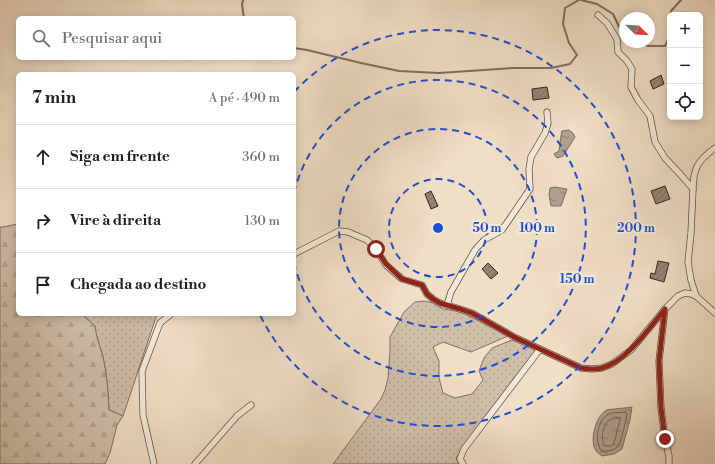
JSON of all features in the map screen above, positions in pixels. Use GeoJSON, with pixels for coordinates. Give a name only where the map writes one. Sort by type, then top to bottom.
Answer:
{"type":"FeatureCollection","features":[{"type":"Feature","properties":{"kind":"street"},"geometry":{"type":"LineString","coordinates":[[598,15],[607,23],[617,39],[618,52],[627,61],[632,69],[631,87],[638,100],[650,116],[655,142],[665,158],[693,189]]}},
{"type":"Feature","properties":{"kind":"street"},"geometry":{"type":"LineString","coordinates":[[447,305],[451,292],[475,250],[484,240],[502,230],[530,189],[529,169],[531,157],[545,133],[548,123],[547,112]]}},
{"type":"Feature","properties":{"kind":"street"},"geometry":{"type":"LineString","coordinates":[[696,296],[691,280],[688,262],[691,233],[693,177],[697,165],[709,152],[715,148]]}},
{"type":"Feature","properties":{"kind":"street"},"geometry":{"type":"LineString","coordinates":[[296,253],[339,231],[348,232],[367,240],[376,249],[386,264],[402,279],[422,285],[427,294],[433,299],[440,303],[472,313],[516,338],[581,368],[602,368],[612,364],[630,350],[678,296],[685,293],[696,296],[715,313]]}},
{"type":"Feature","properties":{"kind":"street"},"geometry":{"type":"LineString","coordinates":[[665,309],[659,361],[661,408],[669,464]]}},
{"type":"Feature","properties":{"kind":"street"},"geometry":{"type":"LineString","coordinates":[[154,464],[143,416],[142,371],[160,323],[169,316]]}},
{"type":"Feature","properties":{"kind":"street"},"geometry":{"type":"LineString","coordinates":[[463,464],[460,459],[464,449],[540,349]]}},
{"type":"Feature","properties":{"kind":"street"},"geometry":{"type":"LineString","coordinates":[[195,464],[237,416],[251,405]]}},
{"type":"Feature","properties":{"kind":"green space"},"geometry":{"type":"Polygon","coordinates":[[[16,224],[16,316],[85,316],[95,326],[103,357],[108,390],[109,410],[123,416],[117,425],[110,453],[105,464],[0,464],[0,227],[16,224]]]}},
{"type":"Feature","properties":{"kind":"green space"},"geometry":{"type":"Polygon","coordinates":[[[425,301],[433,303],[443,309],[465,314],[508,336],[471,352],[443,342],[433,347],[439,361],[439,378],[443,393],[455,398],[472,394],[483,380],[479,371],[484,358],[492,348],[512,340],[538,351],[504,392],[456,458],[459,464],[333,464],[381,399],[388,378],[390,337],[404,312],[415,302],[425,301]]]}},
{"type":"Feature","properties":{"kind":"green space"},"geometry":{"type":"Polygon","coordinates":[[[156,316],[123,416],[109,410],[108,390],[103,357],[95,326],[85,317],[156,316]]]}},
{"type":"Feature","properties":{"kind":"water"},"geometry":{"type":"Polygon","coordinates":[[[569,130],[575,137],[563,156],[557,158],[554,154],[559,151],[562,131],[569,130]]]}},
{"type":"Feature","properties":{"kind":"water"},"geometry":{"type":"Polygon","coordinates":[[[555,187],[567,189],[561,206],[551,206],[549,195],[550,188],[555,187]]]}},
{"type":"Feature","properties":{"kind":"water"},"geometry":{"type":"Polygon","coordinates":[[[632,407],[622,449],[614,454],[602,456],[597,452],[593,439],[595,428],[600,417],[607,410],[632,407]]]}},
{"type":"Feature","properties":{"kind":"building"},"geometry":{"type":"Polygon","coordinates":[[[661,75],[664,84],[653,89],[650,81],[661,75]]]}},
{"type":"Feature","properties":{"kind":"building"},"geometry":{"type":"Polygon","coordinates":[[[547,87],[549,98],[533,100],[532,89],[547,87]]]}},
{"type":"Feature","properties":{"kind":"building"},"geometry":{"type":"Polygon","coordinates":[[[665,186],[670,199],[656,204],[651,191],[665,186]]]}},
{"type":"Feature","properties":{"kind":"building"},"geometry":{"type":"Polygon","coordinates":[[[431,191],[438,206],[431,209],[425,194],[431,191]]]}},
{"type":"Feature","properties":{"kind":"building"},"geometry":{"type":"Polygon","coordinates":[[[658,261],[669,263],[664,282],[650,278],[651,273],[655,274],[658,261]]]}},
{"type":"Feature","properties":{"kind":"building"},"geometry":{"type":"Polygon","coordinates":[[[488,263],[498,273],[491,279],[482,269],[488,263]]]}},
{"type":"Feature","properties":{"kind":"waterway"},"geometry":{"type":"LineString","coordinates":[[243,0],[242,5],[244,16]]}},
{"type":"Feature","properties":{"kind":"waterway"},"geometry":{"type":"LineString","coordinates":[[296,48],[399,71],[439,73],[512,68],[551,68],[570,64],[577,55],[569,43],[563,24],[565,8],[579,0]]}},
{"type":"Feature","properties":{"kind":"waterway"},"geometry":{"type":"LineString","coordinates":[[581,0],[597,4],[613,14],[619,27]]}},
{"type":"Feature","properties":{"kind":"waterway"},"geometry":{"type":"LineString","coordinates":[[671,12],[681,0]]}},
{"type":"Feature","properties":{"kind":"waterway"},"geometry":{"type":"LineString","coordinates":[[655,46],[665,46],[667,42]]}},
{"type":"Feature","properties":{"kind":"route"},"geometry":{"type":"LineString","coordinates":[[376,249],[386,264],[402,279],[422,285],[427,294],[433,299],[440,303],[472,313],[516,338],[581,368],[602,368],[612,364],[630,350],[665,309],[659,361],[661,408],[665,439]]}}]}
